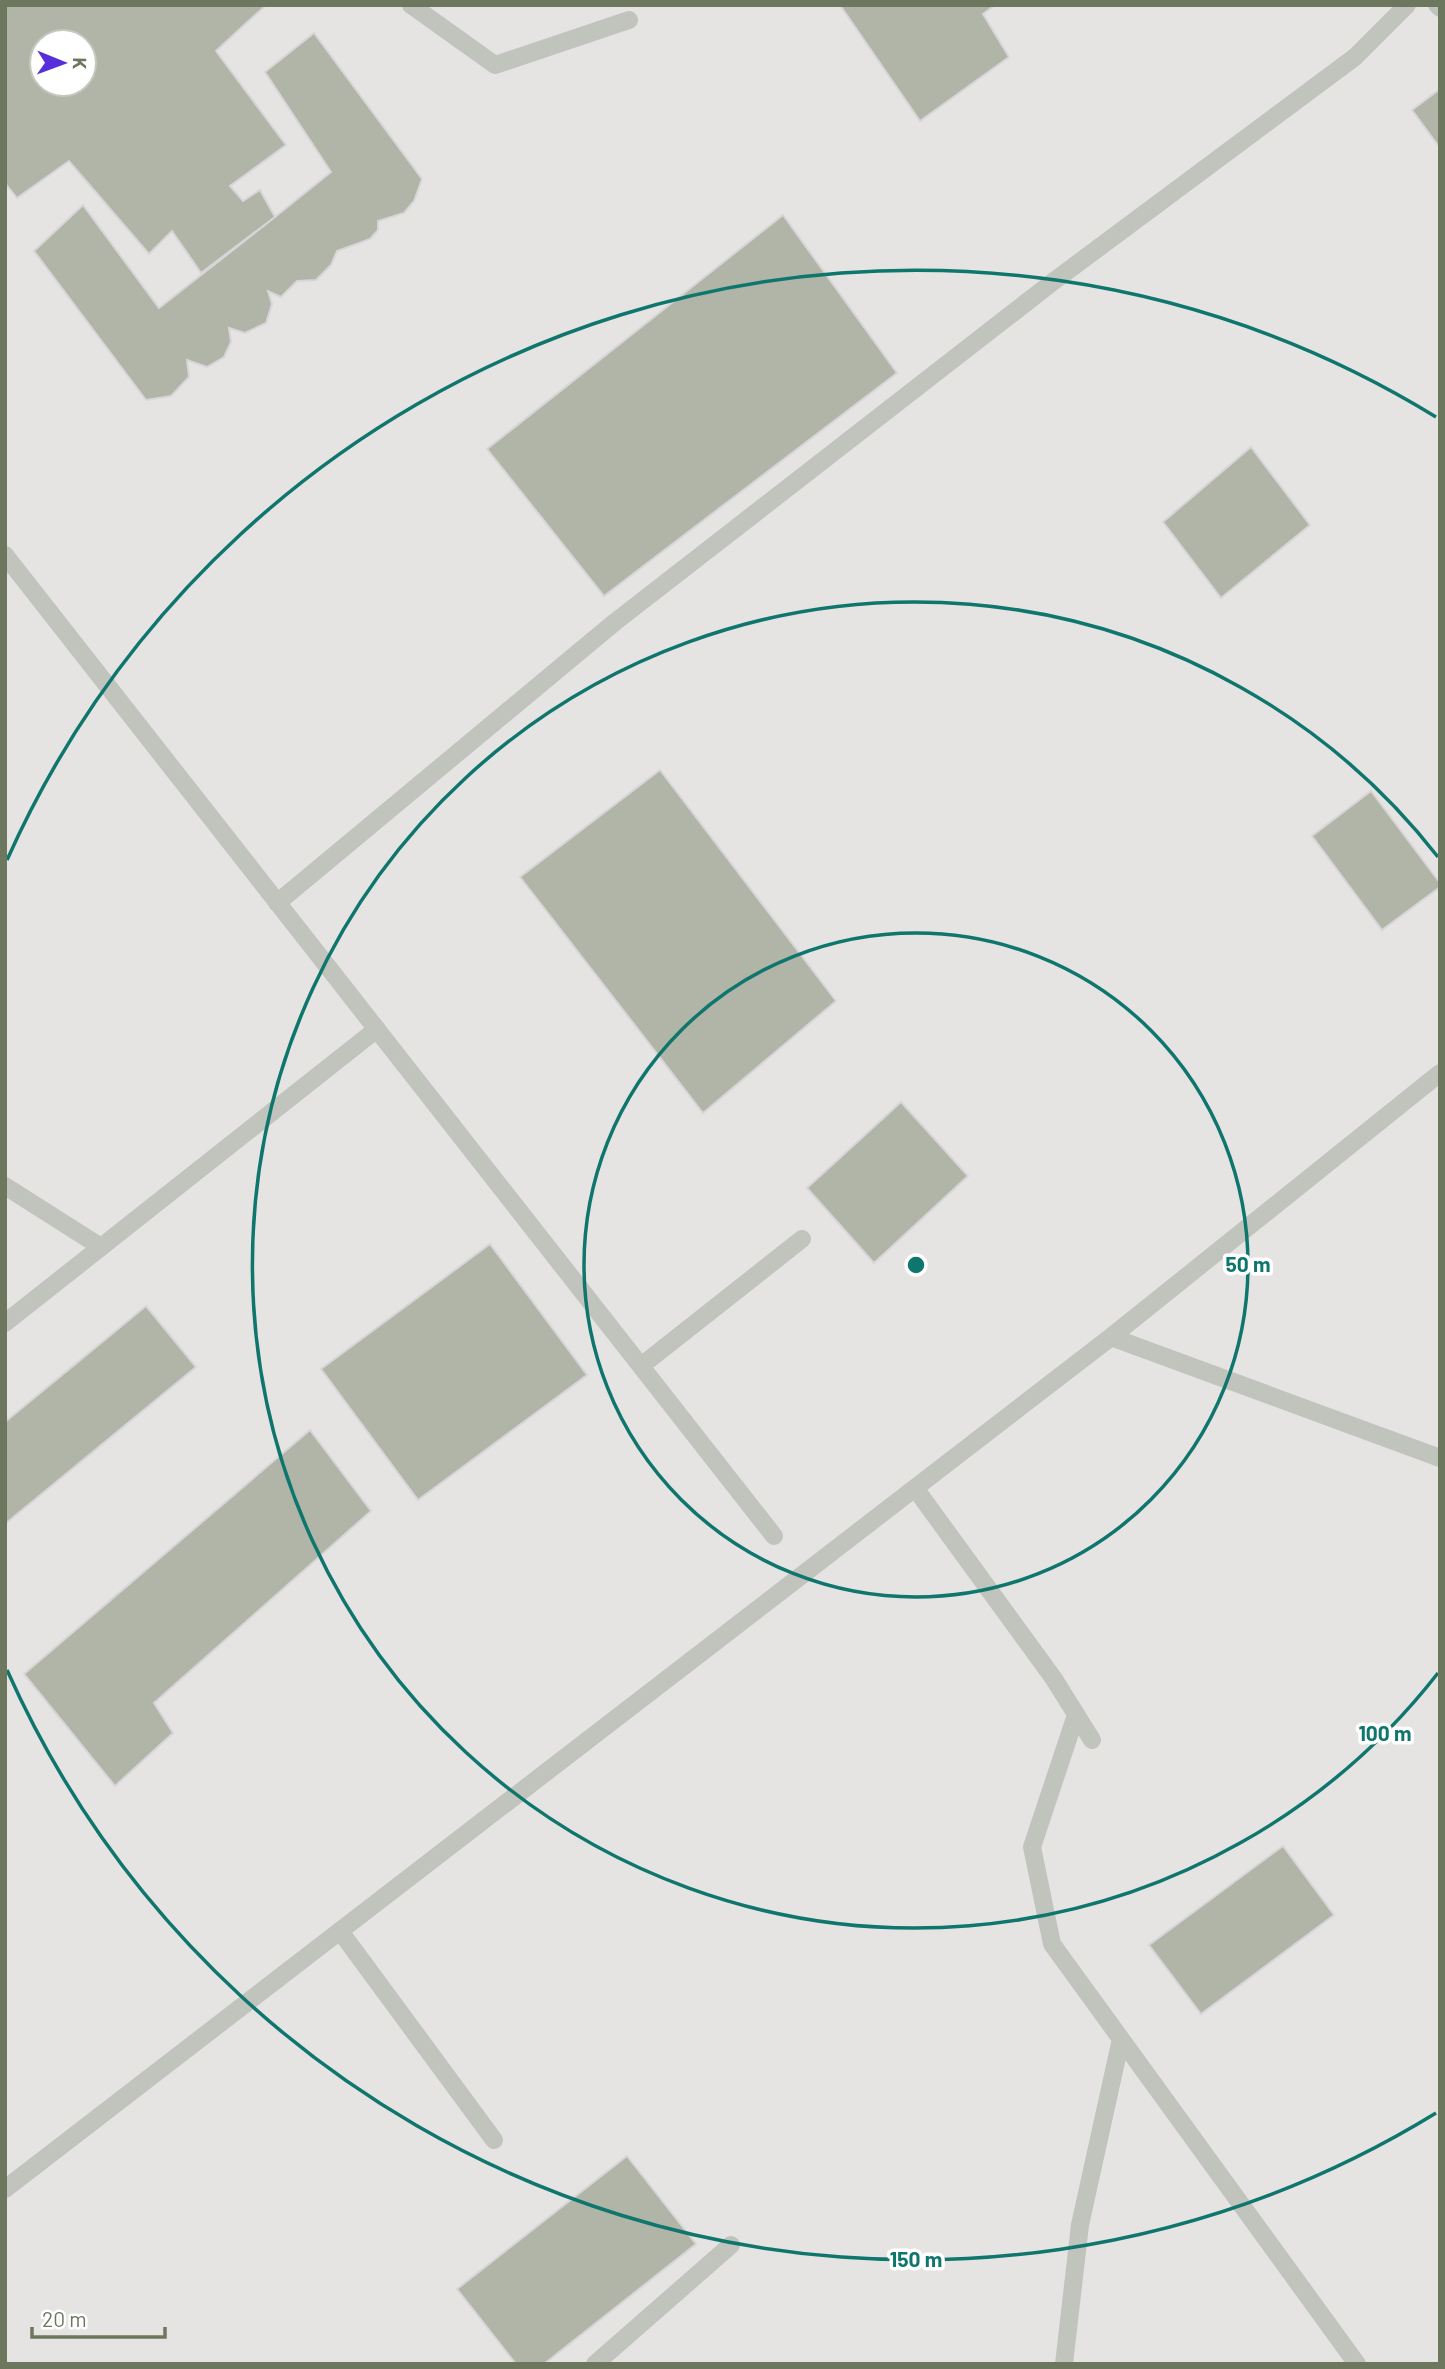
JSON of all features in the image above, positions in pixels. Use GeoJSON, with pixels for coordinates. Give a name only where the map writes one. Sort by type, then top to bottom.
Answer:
{"type":"FeatureCollection","features":[{"type":"Feature","properties":{"kind":"lane"},"geometry":{"type":"LineString","coordinates":[[411,5],[495,65],[629,20]]}},
{"type":"Feature","properties":{"kind":"lane"},"geometry":{"type":"LineString","coordinates":[[277,902],[615,622],[1054,281],[1355,57],[1407,5]]}},
{"type":"Feature","properties":{"kind":"lane"},"geometry":{"type":"LineString","coordinates":[[5,555],[774,1536]]}},
{"type":"Feature","properties":{"kind":"lane"},"geometry":{"type":"LineString","coordinates":[[5,1323],[377,1029]]}},
{"type":"Feature","properties":{"kind":"lane"},"geometry":{"type":"LineString","coordinates":[[5,2189],[1111,1337],[1440,1073]]}},
{"type":"Feature","properties":{"kind":"lane"},"geometry":{"type":"LineString","coordinates":[[5,1186],[101,1247]]}},
{"type":"Feature","properties":{"kind":"lane"},"geometry":{"type":"LineString","coordinates":[[641,1366],[802,1239]]}},
{"type":"Feature","properties":{"kind":"lane"},"geometry":{"type":"LineString","coordinates":[[1111,1337],[1440,1458]]}},
{"type":"Feature","properties":{"kind":"lane"},"geometry":{"type":"LineString","coordinates":[[915,1488],[1054,1679],[1092,1740]]}},
{"type":"Feature","properties":{"kind":"lane"},"geometry":{"type":"LineString","coordinates":[[1076,1715],[1032,1847],[1052,1944],[1357,2364]]}},
{"type":"Feature","properties":{"kind":"lane"},"geometry":{"type":"LineString","coordinates":[[341,1931],[494,2140]]}},
{"type":"Feature","properties":{"kind":"lane"},"geometry":{"type":"LineString","coordinates":[[1064,2364],[1080,2225],[1121,2039]]}},
{"type":"Feature","properties":{"kind":"lane"},"geometry":{"type":"LineString","coordinates":[[595,2364],[731,2245]]}},
{"type":"Feature","properties":{"kind":"shaded area"},"geometry":{"type":"Polygon","coordinates":[[[5,5],[1440,5],[1440,2364],[5,2364],[5,5]]]}},
{"type":"Feature","properties":{"kind":"building"},"geometry":{"type":"Polygon","coordinates":[[[5,5],[266,5],[216,51],[286,145],[230,186],[243,201],[260,190],[275,217],[201,273],[172,231],[149,254],[69,161],[17,198],[5,183],[5,5]]]}},
{"type":"Feature","properties":{"kind":"building"},"geometry":{"type":"Polygon","coordinates":[[[840,5],[995,5],[983,14],[1009,57],[920,121],[840,5]]]}},
{"type":"Feature","properties":{"kind":"building"},"geometry":{"type":"Polygon","coordinates":[[[314,33],[422,179],[414,201],[404,213],[378,221],[378,230],[370,239],[337,251],[331,265],[316,280],[297,281],[281,297],[268,291],[272,304],[266,323],[245,333],[229,328],[231,342],[224,357],[207,367],[187,360],[189,377],[171,396],[146,400],[34,251],[83,205],[159,308],[331,172],[265,72],[314,33]]]}},
{"type":"Feature","properties":{"kind":"building"},"geometry":{"type":"Polygon","coordinates":[[[1440,89],[1440,148],[1412,110],[1440,89]]]}},
{"type":"Feature","properties":{"kind":"building"},"geometry":{"type":"Polygon","coordinates":[[[783,215],[897,373],[604,596],[487,449],[783,215]]]}},
{"type":"Feature","properties":{"kind":"building"},"geometry":{"type":"Polygon","coordinates":[[[1251,447],[1310,525],[1221,598],[1163,522],[1251,447]]]}},
{"type":"Feature","properties":{"kind":"building"},"geometry":{"type":"Polygon","coordinates":[[[660,770],[836,1001],[703,1113],[520,877],[660,770]]]}},
{"type":"Feature","properties":{"kind":"building"},"geometry":{"type":"Polygon","coordinates":[[[1371,791],[1440,883],[1440,887],[1382,930],[1312,836],[1371,791]]]}},
{"type":"Feature","properties":{"kind":"building"},"geometry":{"type":"Polygon","coordinates":[[[901,1102],[968,1176],[874,1263],[807,1188],[901,1102]]]}},
{"type":"Feature","properties":{"kind":"building"},"geometry":{"type":"Polygon","coordinates":[[[490,1244],[587,1375],[418,1500],[321,1369],[490,1244]]]}},
{"type":"Feature","properties":{"kind":"building"},"geometry":{"type":"Polygon","coordinates":[[[146,1306],[196,1367],[5,1524],[5,1422],[146,1306]]]}},
{"type":"Feature","properties":{"kind":"building"},"geometry":{"type":"Polygon","coordinates":[[[310,1430],[371,1511],[154,1703],[173,1733],[115,1786],[24,1674],[310,1430]]]}},
{"type":"Feature","properties":{"kind":"building"},"geometry":{"type":"Polygon","coordinates":[[[1283,1846],[1334,1915],[1201,2014],[1149,1945],[1283,1846]]]}},
{"type":"Feature","properties":{"kind":"building"},"geometry":{"type":"Polygon","coordinates":[[[627,2156],[696,2244],[544,2364],[516,2364],[457,2289],[627,2156]]]}}]}
